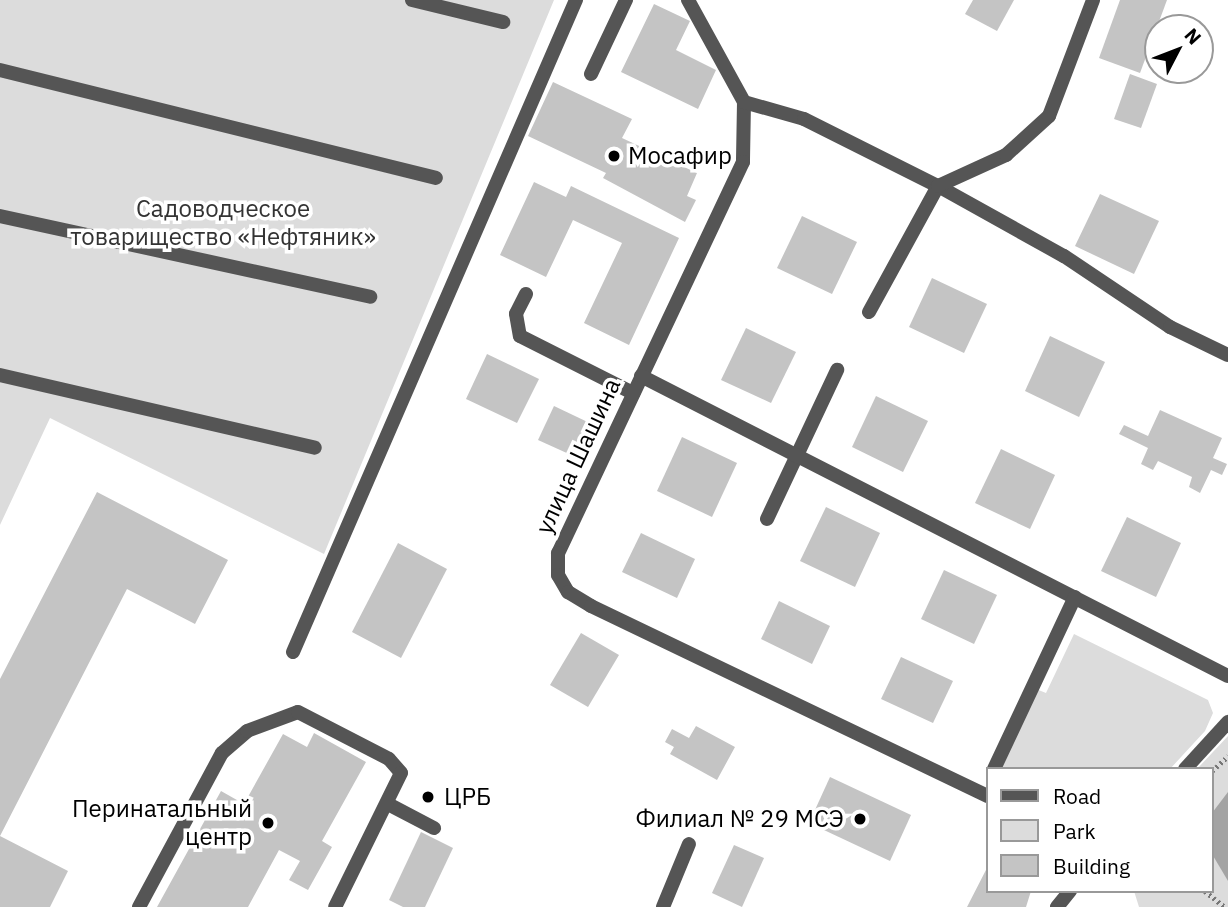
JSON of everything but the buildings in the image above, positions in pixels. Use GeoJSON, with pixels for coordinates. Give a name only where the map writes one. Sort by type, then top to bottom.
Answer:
{"type":"FeatureCollection","features":[{"type":"Feature","properties":{"kind":"street"},"geometry":{"type":"LineString","coordinates":[[412,0],[503,22]]}},
{"type":"Feature","properties":{"kind":"street"},"geometry":{"type":"LineString","coordinates":[[293,652],[576,0]]}},
{"type":"Feature","properties":{"kind":"street"},"geometry":{"type":"LineString","coordinates":[[591,74],[626,0]]}},
{"type":"Feature","properties":{"kind":"street","name":"улица Шашина"},"geometry":{"type":"LineString","coordinates":[[688,0],[744,102],[743,162],[558,552],[558,575],[568,592],[986,790]]}},
{"type":"Feature","properties":{"kind":"street"},"geometry":{"type":"LineString","coordinates":[[869,312],[938,186],[1006,155],[1036,132],[1049,116],[1093,0]]}},
{"type":"Feature","properties":{"kind":"street"},"geometry":{"type":"LineString","coordinates":[[0,70],[436,178]]}},
{"type":"Feature","properties":{"kind":"street"},"geometry":{"type":"LineString","coordinates":[[744,102],[804,119],[938,186],[1064,256],[1170,327],[1228,355]]}},
{"type":"Feature","properties":{"kind":"street"},"geometry":{"type":"LineString","coordinates":[[0,216],[370,297]]}},
{"type":"Feature","properties":{"kind":"street"},"geometry":{"type":"LineString","coordinates":[[526,294],[516,314],[520,335],[633,393]]}},
{"type":"Feature","properties":{"kind":"street"},"geometry":{"type":"LineString","coordinates":[[767,519],[837,370]]}},
{"type":"Feature","properties":{"kind":"street"},"geometry":{"type":"LineString","coordinates":[[0,375],[314,448]]}},
{"type":"Feature","properties":{"kind":"street"},"geometry":{"type":"LineString","coordinates":[[641,376],[1228,676]]}},
{"type":"Feature","properties":{"kind":"street"},"geometry":{"type":"LineString","coordinates":[[995,767],[1075,597]]}},
{"type":"Feature","properties":{"kind":"street"},"geometry":{"type":"LineString","coordinates":[[139,907],[222,753],[271,719],[298,712],[397,765],[398,784],[335,907]]}},
{"type":"Feature","properties":{"kind":"street"},"geometry":{"type":"LineString","coordinates":[[1187,767],[1228,722]]}},
{"type":"Feature","properties":{"kind":"street"},"geometry":{"type":"LineString","coordinates":[[388,804],[434,828]]}},
{"type":"Feature","properties":{"kind":"street"},"geometry":{"type":"LineString","coordinates":[[663,907],[689,844]]}},
{"type":"Feature","properties":{"kind":"street"},"geometry":{"type":"LineString","coordinates":[[1056,907],[1068,893]]}},
{"type":"Feature","properties":{"kind":"path"},"geometry":{"type":"LineString","coordinates":[[1214,769],[1228,756]]}},
{"type":"Feature","properties":{"kind":"path"},"geometry":{"type":"LineString","coordinates":[[1208,893],[1225,907]]}},
{"type":"Feature","properties":{"kind":"green space","name":"Садоводческое товарищество «Нефтяник»"},"geometry":{"type":"Polygon","coordinates":[[[0,0],[554,0],[324,554],[50,418],[0,525],[0,0]]]}},
{"type":"Feature","properties":{"kind":"green space"},"geometry":{"type":"Polygon","coordinates":[[[1074,634],[1208,700],[1213,713],[1205,731],[1172,767],[999,767],[1036,689],[1046,693],[1074,634]]]}},
{"type":"Feature","properties":{"kind":"green space"},"geometry":{"type":"Polygon","coordinates":[[[1228,736],[1228,907],[1139,907],[1135,893],[1214,893],[1214,767],[1199,767],[1228,736]]]}},
{"type":"Feature","properties":{"kind":"shaded area"},"geometry":{"type":"Polygon","coordinates":[[[1228,792],[1228,881],[1214,857],[1214,810],[1228,792]]]}},
{"type":"Feature","properties":{"kind":"place","name":"Мосафир"},"geometry":{"type":"Point","coordinates":[614,156]}},
{"type":"Feature","properties":{"kind":"place","name":"ЦРБ"},"geometry":{"type":"Point","coordinates":[428,797]}},
{"type":"Feature","properties":{"kind":"place","name":"Филиал № 29 МСЭ"},"geometry":{"type":"Point","coordinates":[860,819]}},
{"type":"Feature","properties":{"kind":"place","name":"Перинатальный центр"},"geometry":{"type":"Point","coordinates":[268,823]}}]}
